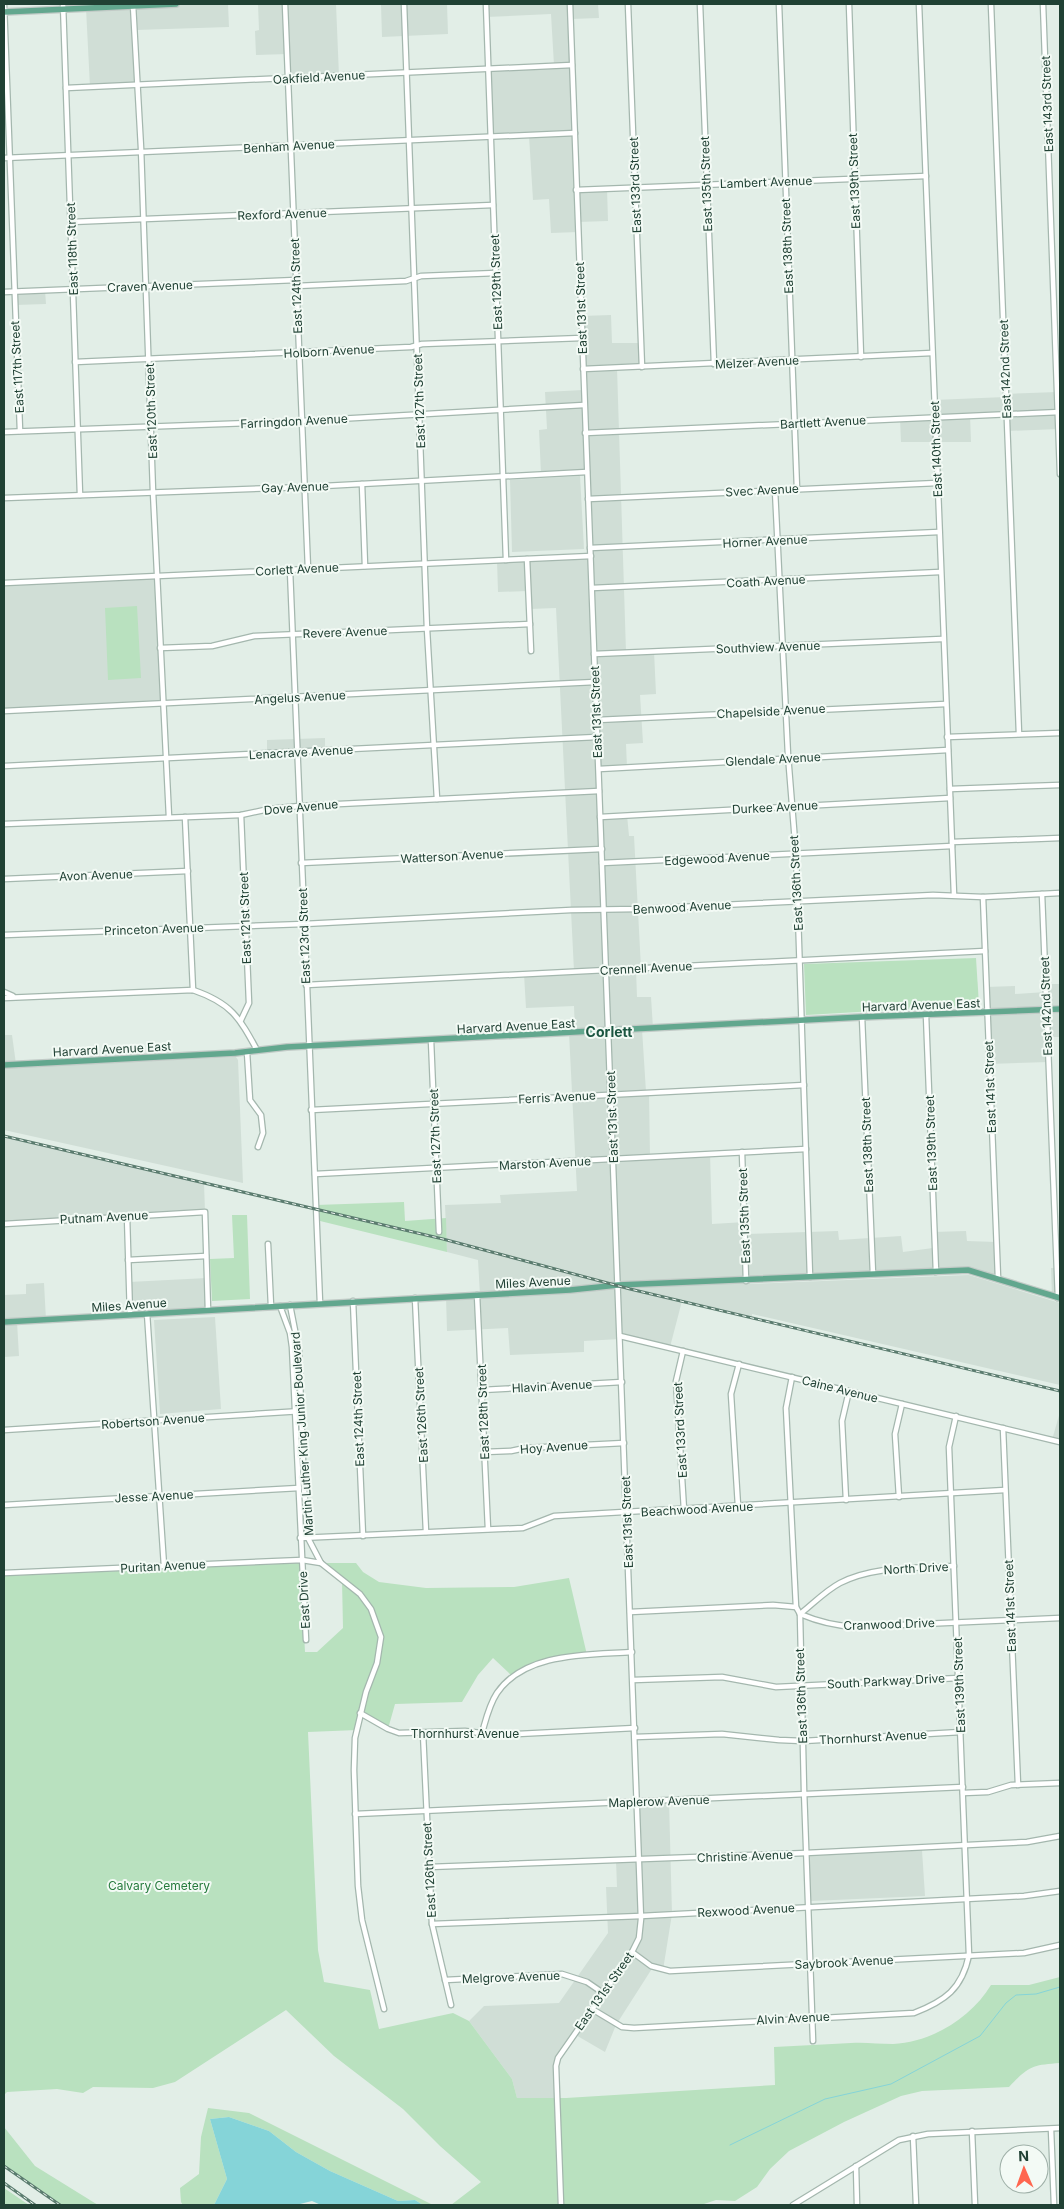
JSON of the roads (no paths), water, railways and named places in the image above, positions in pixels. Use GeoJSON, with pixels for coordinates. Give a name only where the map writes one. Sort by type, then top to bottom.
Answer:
{"type":"FeatureCollection","features":[{"type":"Feature","properties":{"kind":"main road"},"geometry":{"type":"LineString","coordinates":[[4,12],[63,6],[176,4]]}},
{"type":"Feature","properties":{"kind":"main road","name":"Harvard Avenue East"},"geometry":{"type":"LineString","coordinates":[[4,1064],[802,1020],[1060,1009]]}},
{"type":"Feature","properties":{"kind":"main road","name":"Miles Avenue"},"geometry":{"type":"LineString","coordinates":[[4,1322],[477,1295],[618,1285],[968,1270],[1059,1298]]}},
{"type":"Feature","properties":{"kind":"street","name":"East 117th Street"},"geometry":{"type":"LineString","coordinates":[[4,4],[7,157],[20,431]]}},
{"type":"Feature","properties":{"kind":"street","name":"East 124th Street"},"geometry":{"type":"LineString","coordinates":[[285,4],[308,569]]}},
{"type":"Feature","properties":{"kind":"street","name":"East 127th Street"},"geometry":{"type":"LineString","coordinates":[[404,4],[427,629],[437,799]]}},
{"type":"Feature","properties":{"kind":"street","name":"East 129th Street"},"geometry":{"type":"LineString","coordinates":[[486,4],[506,560]]}},
{"type":"Feature","properties":{"kind":"street","name":"East 131st Street"},"geometry":{"type":"LineString","coordinates":[[561,2205],[556,2066],[560,2053],[632,1952],[641,1929],[640,1860],[570,4]]}},
{"type":"Feature","properties":{"kind":"street","name":"East 133rd Street"},"geometry":{"type":"LineString","coordinates":[[628,4],[642,367]]}},
{"type":"Feature","properties":{"kind":"street","name":"East 135th Street"},"geometry":{"type":"LineString","coordinates":[[700,4],[714,364]]}},
{"type":"Feature","properties":{"kind":"street","name":"East 138th Street"},"geometry":{"type":"LineString","coordinates":[[779,4],[784,181],[797,489]]}},
{"type":"Feature","properties":{"kind":"street","name":"East 139th Street"},"geometry":{"type":"LineString","coordinates":[[849,4],[862,357]]}},
{"type":"Feature","properties":{"kind":"street","name":"East 140th Street"},"geometry":{"type":"LineString","coordinates":[[919,4],[942,639],[954,895]]}},
{"type":"Feature","properties":{"kind":"street","name":"East 142nd Street"},"geometry":{"type":"LineString","coordinates":[[991,4],[1019,734]]}},
{"type":"Feature","properties":{"kind":"street","name":"East 143rd Street"},"geometry":{"type":"LineString","coordinates":[[1043,4],[1060,474]]}},
{"type":"Feature","properties":{"kind":"street","name":"East 120th Street"},"geometry":{"type":"LineString","coordinates":[[133,5],[142,152],[151,426],[168,818]]}},
{"type":"Feature","properties":{"kind":"street","name":"East 118th Street"},"geometry":{"type":"LineString","coordinates":[[63,6],[80,495]]}},
{"type":"Feature","properties":{"kind":"street","name":"Oakfield Avenue"},"geometry":{"type":"LineString","coordinates":[[66,88],[572,65]]}},
{"type":"Feature","properties":{"kind":"street","name":"Benham Avenue"},"geometry":{"type":"LineString","coordinates":[[7,157],[68,156],[574,133]]}},
{"type":"Feature","properties":{"kind":"street","name":"Lambert Avenue"},"geometry":{"type":"LineString","coordinates":[[576,190],[634,186],[926,176]]}},
{"type":"Feature","properties":{"kind":"street","name":"Rexford Avenue"},"geometry":{"type":"LineString","coordinates":[[71,222],[493,205]]}},
{"type":"Feature","properties":{"kind":"street","name":"Craven Avenue"},"geometry":{"type":"LineString","coordinates":[[4,292],[414,279],[421,276],[496,273]]}},
{"type":"Feature","properties":{"kind":"street","name":"Holborn Avenue"},"geometry":{"type":"LineString","coordinates":[[75,362],[298,353],[582,338]]}},
{"type":"Feature","properties":{"kind":"street","name":"Melzer Avenue"},"geometry":{"type":"LineString","coordinates":[[583,369],[792,361],[932,353]]}},
{"type":"Feature","properties":{"kind":"street","name":"Farringdon Avenue"},"geometry":{"type":"LineString","coordinates":[[4,432],[302,421],[584,405]]}},
{"type":"Feature","properties":{"kind":"street","name":"Bartlett Avenue"},"geometry":{"type":"LineString","coordinates":[[585,433],[934,416],[1059,412]]}},
{"type":"Feature","properties":{"kind":"street","name":"Gay Avenue"},"geometry":{"type":"LineString","coordinates":[[4,498],[305,487],[587,472]]}},
{"type":"Feature","properties":{"kind":"street","name":"Svec Avenue"},"geometry":{"type":"LineString","coordinates":[[588,499],[937,483]]}},
{"type":"Feature","properties":{"kind":"street"},"geometry":{"type":"LineString","coordinates":[[362,484],[365,566]]}},
{"type":"Feature","properties":{"kind":"street","name":"East 136th Street"},"geometry":{"type":"LineString","coordinates":[[775,490],[788,758],[796,854],[810,1277]]}},
{"type":"Feature","properties":{"kind":"street","name":"Horner Avenue"},"geometry":{"type":"LineString","coordinates":[[590,548],[939,532]]}},
{"type":"Feature","properties":{"kind":"street","name":"Corlett Avenue"},"geometry":{"type":"LineString","coordinates":[[4,583],[590,556]]}},
{"type":"Feature","properties":{"kind":"street"},"geometry":{"type":"LineString","coordinates":[[527,559],[531,651]]}},
{"type":"Feature","properties":{"kind":"street","name":"East 123rd Street"},"geometry":{"type":"LineString","coordinates":[[290,570],[320,1303]]}},
{"type":"Feature","properties":{"kind":"street","name":"Coath Avenue"},"geometry":{"type":"LineString","coordinates":[[592,588],[940,572]]}},
{"type":"Feature","properties":{"kind":"street","name":"Revere Avenue"},"geometry":{"type":"LineString","coordinates":[[160,648],[212,646],[254,636],[530,624]]}},
{"type":"Feature","properties":{"kind":"street","name":"Southview Avenue"},"geometry":{"type":"LineString","coordinates":[[594,654],[942,639]]}},
{"type":"Feature","properties":{"kind":"street","name":"Angelus Avenue"},"geometry":{"type":"LineString","coordinates":[[4,711],[595,682]]}},
{"type":"Feature","properties":{"kind":"street","name":"Chapelside Avenue"},"geometry":{"type":"LineString","coordinates":[[597,720],[946,704]]}},
{"type":"Feature","properties":{"kind":"street"},"geometry":{"type":"LineString","coordinates":[[948,737],[1060,733]]}},
{"type":"Feature","properties":{"kind":"street","name":"Lenacrave Avenue"},"geometry":{"type":"LineString","coordinates":[[4,766],[597,736]]}},
{"type":"Feature","properties":{"kind":"street","name":"Glendale Avenue"},"geometry":{"type":"LineString","coordinates":[[599,769],[948,750]]}},
{"type":"Feature","properties":{"kind":"street"},"geometry":{"type":"LineString","coordinates":[[950,789],[1060,784]]}},
{"type":"Feature","properties":{"kind":"street","name":"Dove Avenue"},"geometry":{"type":"LineString","coordinates":[[4,824],[241,815],[269,808],[599,791]]}},
{"type":"Feature","properties":{"kind":"street","name":"Durkee Avenue"},"geometry":{"type":"LineString","coordinates":[[600,816],[950,798]]}},
{"type":"Feature","properties":{"kind":"street","name":"East 121st Street"},"geometry":{"type":"LineString","coordinates":[[241,815],[248,1003],[241,1020]]}},
{"type":"Feature","properties":{"kind":"street"},"geometry":{"type":"LineString","coordinates":[[185,817],[193,990]]}},
{"type":"Feature","properties":{"kind":"street","name":"Edgewood Avenue"},"geometry":{"type":"LineString","coordinates":[[602,863],[796,854],[1060,838]]}},
{"type":"Feature","properties":{"kind":"street","name":"Watterson Avenue"},"geometry":{"type":"LineString","coordinates":[[302,863],[602,849]]}},
{"type":"Feature","properties":{"kind":"street","name":"Avon Avenue"},"geometry":{"type":"LineString","coordinates":[[4,879],[188,871]]}},
{"type":"Feature","properties":{"kind":"street","name":"Benwood Avenue"},"geometry":{"type":"LineString","coordinates":[[304,924],[954,895],[983,897],[1060,893]]}},
{"type":"Feature","properties":{"kind":"street","name":"East 142nd Street"},"geometry":{"type":"LineString","coordinates":[[1042,894],[1059,1298]]}},
{"type":"Feature","properties":{"kind":"street","name":"East 141st Street"},"geometry":{"type":"LineString","coordinates":[[983,897],[998,1278]]}},
{"type":"Feature","properties":{"kind":"street","name":"Princeton Avenue"},"geometry":{"type":"LineString","coordinates":[[4,935],[304,924]]}},
{"type":"Feature","properties":{"kind":"street","name":"Crennell Avenue"},"geometry":{"type":"LineString","coordinates":[[306,985],[985,951]]}},
{"type":"Feature","properties":{"kind":"street"},"geometry":{"type":"LineString","coordinates":[[4,998],[193,990],[221,1002],[241,1020],[257,1050]]}},
{"type":"Feature","properties":{"kind":"street"},"geometry":{"type":"LineString","coordinates":[[4,992],[17,997]]}},
{"type":"Feature","properties":{"kind":"street","name":"East 139th Street"},"geometry":{"type":"LineString","coordinates":[[926,1015],[936,1272]]}},
{"type":"Feature","properties":{"kind":"street","name":"East 138th Street"},"geometry":{"type":"LineString","coordinates":[[862,1017],[872,1274]]}},
{"type":"Feature","properties":{"kind":"street","name":"East 127th Street"},"geometry":{"type":"LineString","coordinates":[[431,1040],[439,1232]]}},
{"type":"Feature","properties":{"kind":"street"},"geometry":{"type":"LineString","coordinates":[[247,1052],[250,1100],[261,1115],[263,1133],[258,1147]]}},
{"type":"Feature","properties":{"kind":"street","name":"Ferris Avenue"},"geometry":{"type":"LineString","coordinates":[[311,1110],[804,1085]]}},
{"type":"Feature","properties":{"kind":"street","name":"Marston Avenue"},"geometry":{"type":"LineString","coordinates":[[315,1174],[806,1150]]}},
{"type":"Feature","properties":{"kind":"street","name":"East 135th Street"},"geometry":{"type":"LineString","coordinates":[[742,1152],[746,1281]]}},
{"type":"Feature","properties":{"kind":"street","name":"Putnam Avenue"},"geometry":{"type":"LineString","coordinates":[[4,1224],[205,1212],[206,1256]]}},
{"type":"Feature","properties":{"kind":"street"},"geometry":{"type":"LineString","coordinates":[[127,1216],[130,1315]]}},
{"type":"Feature","properties":{"kind":"street"},"geometry":{"type":"LineString","coordinates":[[268,1244],[271,1306]]}},
{"type":"Feature","properties":{"kind":"street"},"geometry":{"type":"LineString","coordinates":[[128,1260],[206,1256],[208,1310]]}},
{"type":"Feature","properties":{"kind":"street","name":"East 128th Street"},"geometry":{"type":"LineString","coordinates":[[477,1295],[488,1530]]}},
{"type":"Feature","properties":{"kind":"street","name":"East 126th Street"},"geometry":{"type":"LineString","coordinates":[[415,1298],[426,1532]]}},
{"type":"Feature","properties":{"kind":"street","name":"East 124th Street"},"geometry":{"type":"LineString","coordinates":[[353,1302],[363,1536]]}},
{"type":"Feature","properties":{"kind":"street","name":"Martin Luther King Junior Boulevard"},"geometry":{"type":"LineString","coordinates":[[290,1305],[298,1342],[308,1538],[321,1563],[360,1594],[371,1609],[381,1637],[378,1658],[360,1713],[355,1738],[355,1814],[358,1886],[362,1920],[384,2009]]}},
{"type":"Feature","properties":{"kind":"street","name":"Martin Luther King Junior Boulevard"},"geometry":{"type":"LineString","coordinates":[[280,1306],[290,1333],[292,1347],[302,1560]]}},
{"type":"Feature","properties":{"kind":"street"},"geometry":{"type":"LineString","coordinates":[[147,1313],[164,1566]]}},
{"type":"Feature","properties":{"kind":"street","name":"Caine Avenue"},"geometry":{"type":"LineString","coordinates":[[620,1336],[1060,1442]]}},
{"type":"Feature","properties":{"kind":"street","name":"East 133rd Street"},"geometry":{"type":"LineString","coordinates":[[684,1351],[676,1381],[684,1510]]}},
{"type":"Feature","properties":{"kind":"street"},"geometry":{"type":"LineString","coordinates":[[738,1506],[731,1394],[739,1364]]}},
{"type":"Feature","properties":{"kind":"street","name":"East 136th Street"},"geometry":{"type":"LineString","coordinates":[[792,1377],[786,1408],[796,1607],[800,1614],[804,1795],[813,2041]]}},
{"type":"Feature","properties":{"kind":"street","name":"Hlavin Avenue"},"geometry":{"type":"LineString","coordinates":[[482,1390],[622,1382]]}},
{"type":"Feature","properties":{"kind":"street"},"geometry":{"type":"LineString","coordinates":[[846,1500],[842,1421],[849,1391]]}},
{"type":"Feature","properties":{"kind":"street"},"geometry":{"type":"LineString","coordinates":[[899,1497],[895,1434],[902,1404]]}},
{"type":"Feature","properties":{"kind":"street","name":"Robertson Avenue"},"geometry":{"type":"LineString","coordinates":[[4,1430],[302,1411]]}},
{"type":"Feature","properties":{"kind":"street","name":"East 139th Street"},"geometry":{"type":"LineString","coordinates":[[956,1416],[949,1447],[969,1955]]}},
{"type":"Feature","properties":{"kind":"street","name":"East 141st Street"},"geometry":{"type":"LineString","coordinates":[[1003,1428],[1018,1785]]}},
{"type":"Feature","properties":{"kind":"street","name":"Hoy Avenue"},"geometry":{"type":"LineString","coordinates":[[484,1452],[624,1443]]}},
{"type":"Feature","properties":{"kind":"street","name":"Jesse Avenue"},"geometry":{"type":"LineString","coordinates":[[4,1505],[304,1488]]}},
{"type":"Feature","properties":{"kind":"street","name":"Beachwood Avenue"},"geometry":{"type":"LineString","coordinates":[[300,1538],[523,1528],[554,1516],[1005,1490]]}},
{"type":"Feature","properties":{"kind":"street","name":"Puritan Avenue"},"geometry":{"type":"LineString","coordinates":[[4,1573],[302,1560],[321,1563]]}},
{"type":"Feature","properties":{"kind":"street","name":"East Drive"},"geometry":{"type":"LineString","coordinates":[[302,1560],[306,1640]]}},
{"type":"Feature","properties":{"kind":"street","name":"North Drive"},"geometry":{"type":"LineString","coordinates":[[800,1614],[838,1584],[857,1576],[878,1570],[954,1566]]}},
{"type":"Feature","properties":{"kind":"street"},"geometry":{"type":"LineString","coordinates":[[630,1612],[763,1605],[796,1607]]}},
{"type":"Feature","properties":{"kind":"street","name":"Cranwood Drive"},"geometry":{"type":"LineString","coordinates":[[800,1614],[830,1624],[856,1627],[1060,1618]]}},
{"type":"Feature","properties":{"kind":"street"},"geometry":{"type":"LineString","coordinates":[[482,1733],[488,1709],[497,1692],[512,1676],[545,1662],[574,1655],[632,1652]]}},
{"type":"Feature","properties":{"kind":"street","name":"South Parkway Drive"},"geometry":{"type":"LineString","coordinates":[[633,1680],[722,1677],[776,1687],[959,1678]]}},
{"type":"Feature","properties":{"kind":"street","name":"Thornhurst Avenue"},"geometry":{"type":"LineString","coordinates":[[360,1713],[399,1733],[465,1731],[496,1735],[635,1728]]}},
{"type":"Feature","properties":{"kind":"street","name":"Thornhurst Avenue"},"geometry":{"type":"LineString","coordinates":[[635,1737],[722,1734],[803,1741],[961,1732]]}},
{"type":"Feature","properties":{"kind":"street","name":"East 126th Street"},"geometry":{"type":"LineString","coordinates":[[423,1733],[432,1924],[452,2005]]}},
{"type":"Feature","properties":{"kind":"street"},"geometry":{"type":"LineString","coordinates":[[963,1793],[988,1792],[1018,1785],[1060,1783]]}},
{"type":"Feature","properties":{"kind":"street","name":"Maplerow Avenue"},"geometry":{"type":"LineString","coordinates":[[355,1814],[804,1795],[963,1786]]}},
{"type":"Feature","properties":{"kind":"street","name":"Christine Avenue"},"geometry":{"type":"LineString","coordinates":[[429,1867],[806,1853],[1027,1842],[1060,1836]]}},
{"type":"Feature","properties":{"kind":"street","name":"Rexwood Avenue"},"geometry":{"type":"LineString","coordinates":[[432,1924],[641,1916],[967,1899],[1024,1896],[1060,1891]]}},
{"type":"Feature","properties":{"kind":"street","name":"Saybrook Avenue"},"geometry":{"type":"LineString","coordinates":[[632,1952],[651,1966],[670,1971],[1024,1953],[1060,1945]]}},
{"type":"Feature","properties":{"kind":"street","name":"Alvin Avenue"},"geometry":{"type":"LineString","coordinates":[[592,2009],[622,2027],[914,2012],[937,2004],[957,1985],[966,1972],[969,1955]]}},
{"type":"Feature","properties":{"kind":"street","name":"Melgrove Avenue"},"geometry":{"type":"LineString","coordinates":[[445,1980],[562,1974],[587,1982],[602,1993]]}},
{"type":"Feature","properties":{"kind":"street"},"geometry":{"type":"LineString","coordinates":[[793,2205],[899,2140],[913,2136],[972,2131],[1060,2128]]}},
{"type":"Feature","properties":{"kind":"street"},"geometry":{"type":"LineString","coordinates":[[1051,2129],[1054,2205]]}},
{"type":"Feature","properties":{"kind":"street"},"geometry":{"type":"LineString","coordinates":[[972,2131],[975,2205]]}},
{"type":"Feature","properties":{"kind":"street"},"geometry":{"type":"LineString","coordinates":[[913,2136],[916,2205]]}},
{"type":"Feature","properties":{"kind":"street"},"geometry":{"type":"LineString","coordinates":[[856,2166],[858,2205]]}},
{"type":"Feature","properties":{"kind":"water"},"geometry":{"type":"Polygon","coordinates":[[[229,2117],[269,2131],[296,2152],[330,2171],[398,2201],[415,2200],[423,2205],[321,2205],[312,2201],[296,2205],[214,2205],[227,2179],[210,2119],[229,2117]]]}},
{"type":"Feature","properties":{"kind":"waterway"},"geometry":{"type":"LineString","coordinates":[[730,2145],[825,2099],[891,2084],[980,2036],[1006,2003],[1016,1995],[1036,1994],[1060,1987]]}},
{"type":"Feature","properties":{"kind":"railway"},"geometry":{"type":"LineString","coordinates":[[4,1136],[443,1239],[630,1289],[1060,1391]]}},
{"type":"Feature","properties":{"kind":"railway"},"geometry":{"type":"LineString","coordinates":[[4,2166],[60,2205]]}},
{"type":"Feature","properties":{"kind":"railway"},"geometry":{"type":"LineString","coordinates":[[4,2183],[35,2205]]}},
{"type":"Feature","properties":{"kind":"district","name":"Corlett"},"geometry":{"type":"Point","coordinates":[609,1031]}},
{"type":"Feature","properties":{"kind":"park label","name":"Calvary Cemetery"},"geometry":{"type":"Point","coordinates":[159,1885]}}]}
